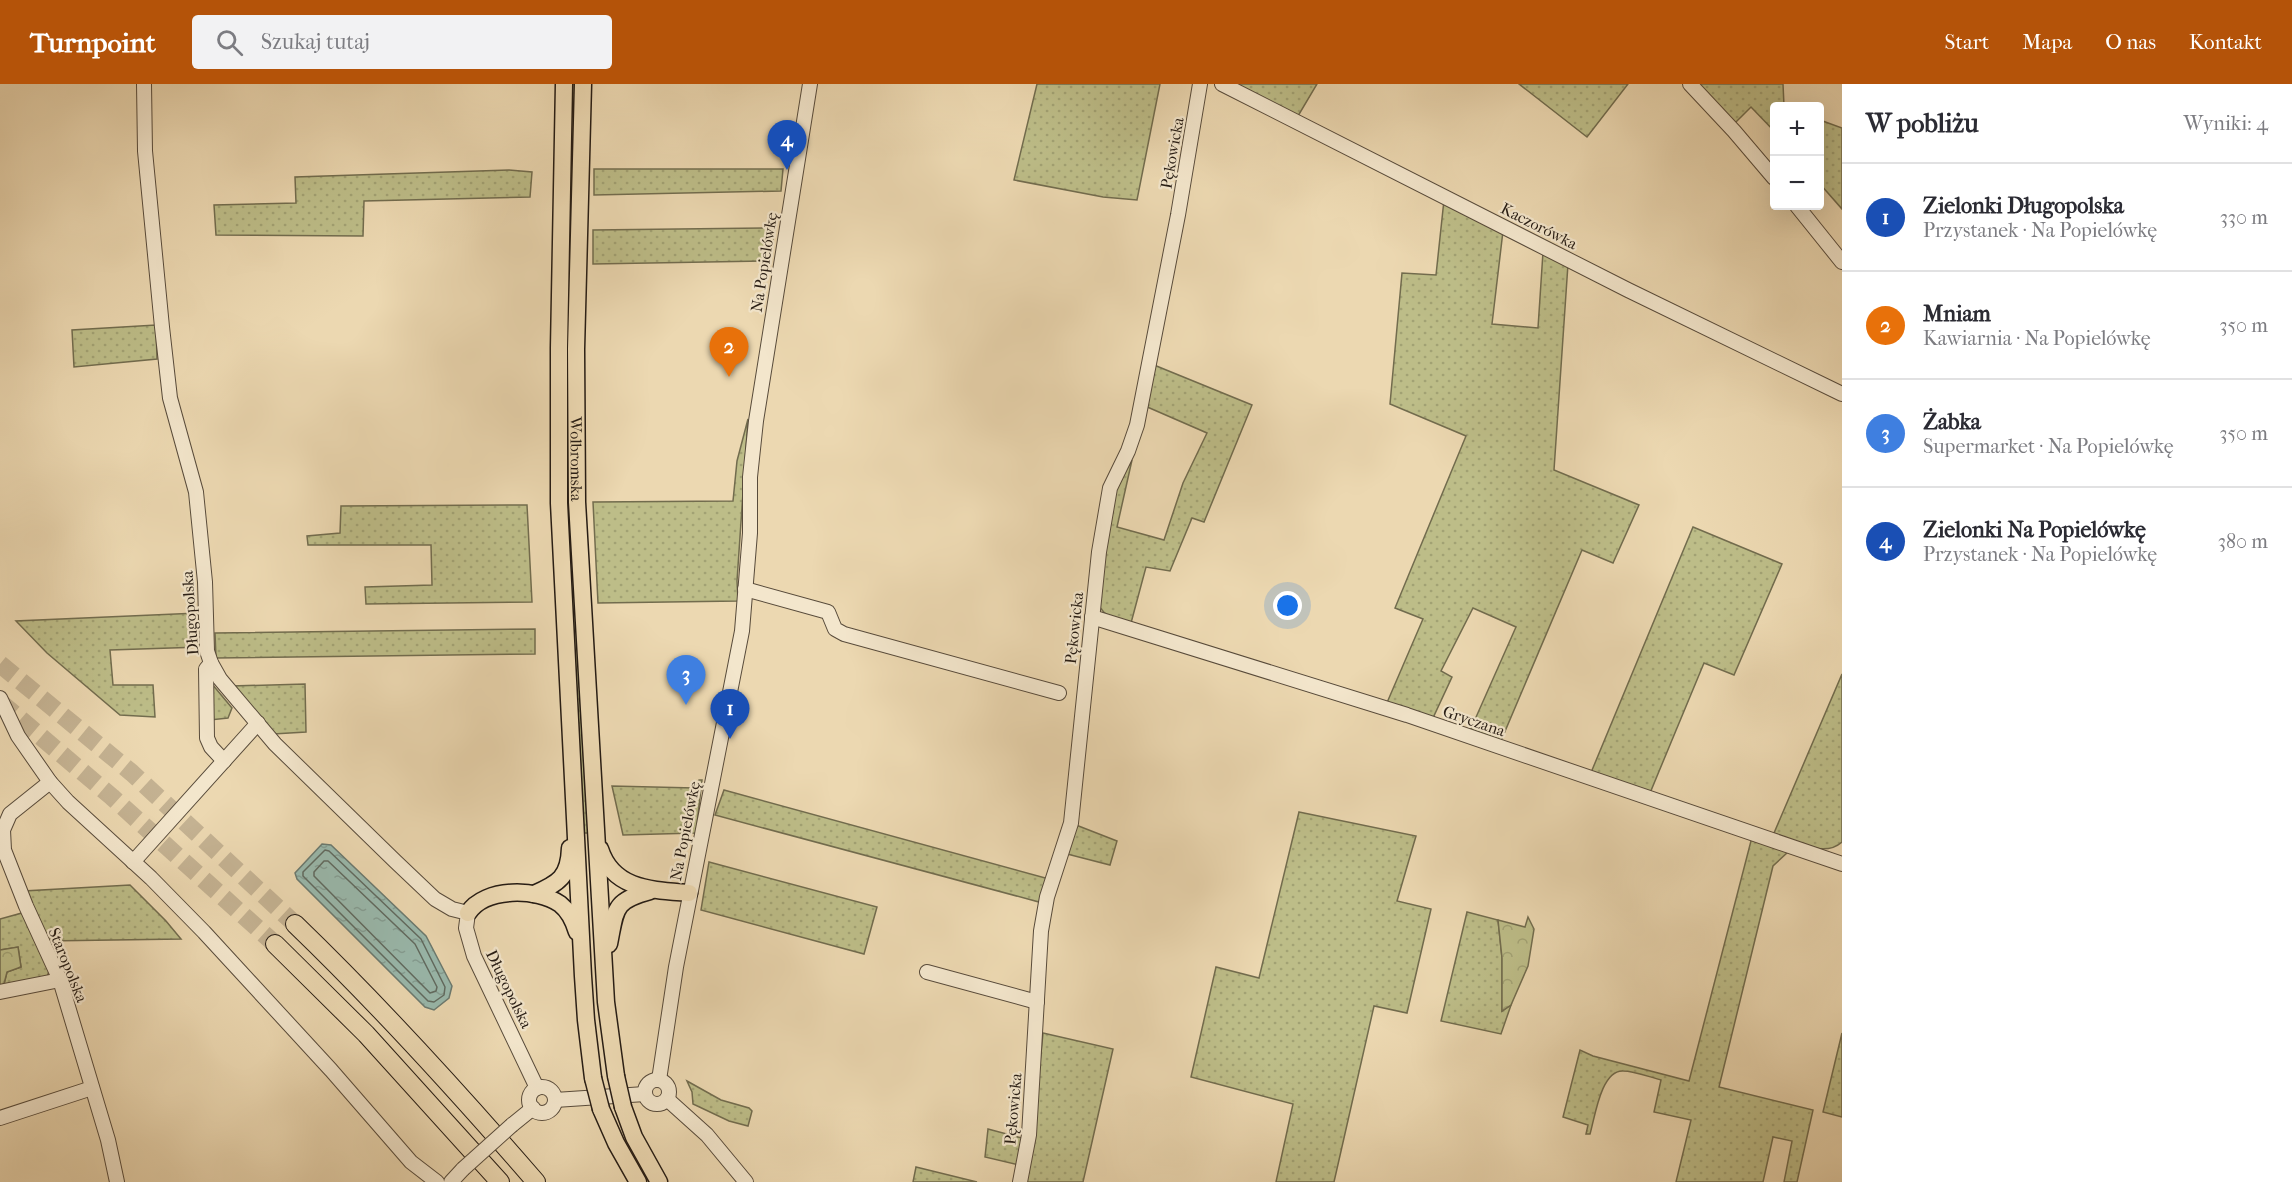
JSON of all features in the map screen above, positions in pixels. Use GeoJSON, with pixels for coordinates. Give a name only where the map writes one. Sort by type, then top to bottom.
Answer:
{"type":"FeatureCollection","features":[{"type":"Feature","properties":{"kind":"highway"},"geometry":{"type":"LineString","coordinates":[[296,924],[385,1014],[539,1182]]}},
{"type":"Feature","properties":{"kind":"highway"},"geometry":{"type":"LineString","coordinates":[[275,944],[366,1034],[500,1182]]}},
{"type":"Feature","properties":{"kind":"main road","name":"Wolbromska"},"geometry":{"type":"LineString","coordinates":[[564,84],[559,471],[574,806]]}},
{"type":"Feature","properties":{"kind":"main road","name":"Wolbromska"},"geometry":{"type":"LineString","coordinates":[[583,84],[576,349],[577,502],[604,967],[609,1030],[623,1107],[634,1137],[659,1182]]}},
{"type":"Feature","properties":{"kind":"main road"},"geometry":{"type":"LineString","coordinates":[[534,894],[554,885],[565,872],[569,860],[574,806]]}},
{"type":"Feature","properties":{"kind":"main road"},"geometry":{"type":"LineString","coordinates":[[574,806],[586,1020],[593,1078],[602,1109],[616,1143],[638,1182]]}},
{"type":"Feature","properties":{"kind":"main road"},"geometry":{"type":"LineString","coordinates":[[596,833],[608,866],[618,877],[629,884],[651,890],[689,893]]}},
{"type":"Feature","properties":{"kind":"main road"},"geometry":{"type":"LineString","coordinates":[[604,967],[618,906],[630,896],[651,890]]}},
{"type":"Feature","properties":{"kind":"main road"},"geometry":{"type":"LineString","coordinates":[[468,913],[480,901],[488,897],[502,894],[534,894],[559,903],[567,910],[582,944]]}},
{"type":"Feature","properties":{"kind":"street","name":"Długopolska"},"geometry":{"type":"LineString","coordinates":[[144,84],[145,151],[170,398],[196,492],[205,582],[207,651],[211,663],[220,679],[258,723],[320,788],[435,899],[452,909],[468,913],[466,928],[474,956],[537,1088]]}},
{"type":"Feature","properties":{"kind":"street","name":"Na Popielówkę"},"geometry":{"type":"LineString","coordinates":[[659,1080],[669,1006],[689,893],[742,631],[750,533],[750,477],[756,420],[810,84]]}},
{"type":"Feature","properties":{"kind":"street","name":"Pękowicka"},"geometry":{"type":"LineString","coordinates":[[1020,1182],[1029,1135],[1041,931],[1047,897],[1071,823],[1099,552],[1110,488],[1128,451],[1137,424],[1178,215],[1200,84]]}},
{"type":"Feature","properties":{"kind":"street","name":"Kaczorówka"},"geometry":{"type":"LineString","coordinates":[[1222,84],[1628,290],[1842,394]]}},
{"type":"Feature","properties":{"kind":"street"},"geometry":{"type":"LineString","coordinates":[[1689,84],[1734,130],[1770,173]]}},
{"type":"Feature","properties":{"kind":"street"},"geometry":{"type":"LineString","coordinates":[[1800,210],[1842,262]]}},
{"type":"Feature","properties":{"kind":"street"},"geometry":{"type":"LineString","coordinates":[[745,589],[828,612],[835,629],[844,634],[1059,693]]}},
{"type":"Feature","properties":{"kind":"street","name":"Gryczana"},"geometry":{"type":"LineString","coordinates":[[1092,617],[1407,715],[1842,864]]}},
{"type":"Feature","properties":{"kind":"street"},"geometry":{"type":"LineString","coordinates":[[211,663],[206,669],[206,734],[211,747],[224,761]]}},
{"type":"Feature","properties":{"kind":"street"},"geometry":{"type":"LineString","coordinates":[[0,698],[18,736],[50,782],[226,955],[411,1162],[437,1182]]}},
{"type":"Feature","properties":{"kind":"street"},"geometry":{"type":"LineString","coordinates":[[133,862],[258,723]]}},
{"type":"Feature","properties":{"kind":"street","name":"Staropolska"},"geometry":{"type":"LineString","coordinates":[[50,782],[13,809],[5,822],[2,837],[4,850],[26,906],[60,980],[110,1148],[117,1182]]}},
{"type":"Feature","properties":{"kind":"street"},"geometry":{"type":"LineString","coordinates":[[927,972],[1037,1002]]}},
{"type":"Feature","properties":{"kind":"street"},"geometry":{"type":"LineString","coordinates":[[0,992],[60,980]]}},
{"type":"Feature","properties":{"kind":"street"},"geometry":{"type":"LineString","coordinates":[[659,1080],[668,1088],[667,1099],[660,1104],[652,1103],[645,1094],[648,1083],[659,1080]]}},
{"type":"Feature","properties":{"kind":"street"},"geometry":{"type":"LineString","coordinates":[[0,1118],[92,1088]]}},
{"type":"Feature","properties":{"kind":"street"},"geometry":{"type":"LineString","coordinates":[[537,1088],[549,1089],[555,1100],[547,1111],[539,1112],[533,1108],[530,1097],[537,1088]]}},
{"type":"Feature","properties":{"kind":"street"},"geometry":{"type":"LineString","coordinates":[[555,1100],[645,1094]]}},
{"type":"Feature","properties":{"kind":"street"},"geometry":{"type":"LineString","coordinates":[[667,1099],[707,1135],[746,1182]]}},
{"type":"Feature","properties":{"kind":"street"},"geometry":{"type":"LineString","coordinates":[[451,1182],[533,1108]]}},
{"type":"Feature","properties":{"kind":"green space"},"geometry":{"type":"Polygon","coordinates":[[[572,84],[575,84],[568,391],[570,497],[589,833],[584,833],[566,497],[565,412],[572,84]]]}},
{"type":"Feature","properties":{"kind":"green space"},"geometry":{"type":"Polygon","coordinates":[[[1037,84],[1160,84],[1137,200],[1103,197],[1014,180],[1037,84]]]}},
{"type":"Feature","properties":{"kind":"green space"},"geometry":{"type":"Polygon","coordinates":[[[1230,84],[1317,84],[1298,116],[1230,84]]]}},
{"type":"Feature","properties":{"kind":"green space"},"geometry":{"type":"Polygon","coordinates":[[[1519,84],[1628,84],[1587,137],[1519,84]]]}},
{"type":"Feature","properties":{"kind":"green space"},"geometry":{"type":"Polygon","coordinates":[[[1694,84],[1783,84],[1784,102],[1770,102],[1770,127],[1751,107],[1733,125],[1694,84]]]}},
{"type":"Feature","properties":{"kind":"green space"},"geometry":{"type":"Polygon","coordinates":[[[1824,121],[1842,128],[1842,209],[1824,189],[1824,121]]]}},
{"type":"Feature","properties":{"kind":"green space"},"geometry":{"type":"Polygon","coordinates":[[[594,169],[783,169],[781,191],[594,195],[594,169]]]}},
{"type":"Feature","properties":{"kind":"green space"},"geometry":{"type":"Polygon","coordinates":[[[509,170],[532,172],[530,197],[364,201],[363,236],[216,235],[214,205],[296,203],[295,177],[509,170]]]}},
{"type":"Feature","properties":{"kind":"green space"},"geometry":{"type":"Polygon","coordinates":[[[1444,200],[1503,231],[1492,324],[1538,328],[1543,252],[1568,264],[1554,470],[1639,505],[1613,563],[1582,550],[1500,743],[1469,733],[1516,627],[1473,608],[1441,671],[1452,677],[1432,720],[1386,705],[1423,619],[1395,608],[1466,436],[1390,404],[1402,273],[1436,275],[1444,200]]]}},
{"type":"Feature","properties":{"kind":"green space"},"geometry":{"type":"Polygon","coordinates":[[[775,228],[769,261],[593,264],[593,230],[775,228]]]}},
{"type":"Feature","properties":{"kind":"green space"},"geometry":{"type":"Polygon","coordinates":[[[156,325],[157,359],[74,367],[72,330],[156,325]]]}},
{"type":"Feature","properties":{"kind":"green space"},"geometry":{"type":"Polygon","coordinates":[[[1154,365],[1252,405],[1204,522],[1192,518],[1170,571],[1146,567],[1131,623],[1105,614],[1096,599],[1112,492],[1132,460],[1117,527],[1164,540],[1183,483],[1207,433],[1145,406],[1154,365]]]}},
{"type":"Feature","properties":{"kind":"green space"},"geometry":{"type":"Polygon","coordinates":[[[748,419],[737,581],[738,601],[598,603],[593,502],[733,501],[737,461],[748,419]]]}},
{"type":"Feature","properties":{"kind":"green space"},"geometry":{"type":"Polygon","coordinates":[[[527,505],[532,602],[366,604],[365,587],[432,585],[431,545],[308,545],[307,536],[340,533],[341,506],[527,505]]]}},
{"type":"Feature","properties":{"kind":"green space"},"geometry":{"type":"Polygon","coordinates":[[[1693,527],[1782,564],[1734,675],[1704,663],[1650,793],[1590,775],[1693,527]]]}},
{"type":"Feature","properties":{"kind":"green space"},"geometry":{"type":"Polygon","coordinates":[[[198,613],[201,647],[110,650],[113,685],[153,685],[155,717],[120,715],[47,653],[16,621],[198,613]]]}},
{"type":"Feature","properties":{"kind":"green space"},"geometry":{"type":"Polygon","coordinates":[[[535,629],[535,654],[216,658],[215,633],[535,629]]]}},
{"type":"Feature","properties":{"kind":"green space"},"geometry":{"type":"Polygon","coordinates":[[[1842,674],[1842,842],[1826,849],[1809,846],[1774,833],[1842,674]]]}},
{"type":"Feature","properties":{"kind":"green space"},"geometry":{"type":"Polygon","coordinates":[[[212,684],[232,708],[228,718],[210,720],[212,684]]]}},
{"type":"Feature","properties":{"kind":"green space"},"geometry":{"type":"Polygon","coordinates":[[[305,684],[306,732],[273,734],[232,686],[305,684]]]}},
{"type":"Feature","properties":{"kind":"green space"},"geometry":{"type":"Polygon","coordinates":[[[699,780],[702,780],[696,833],[623,835],[612,786],[695,788],[699,780]]]}},
{"type":"Feature","properties":{"kind":"green space"},"geometry":{"type":"Polygon","coordinates":[[[724,790],[1049,879],[1039,902],[715,815],[724,790]]]}},
{"type":"Feature","properties":{"kind":"green space"},"geometry":{"type":"Polygon","coordinates":[[[1299,812],[1416,836],[1397,901],[1431,909],[1407,1013],[1374,1006],[1334,1182],[1276,1182],[1293,1104],[1191,1077],[1216,967],[1259,978],[1299,812]]]}},
{"type":"Feature","properties":{"kind":"green space"},"geometry":{"type":"Polygon","coordinates":[[[1076,825],[1117,841],[1110,865],[1067,854],[1076,825]]]}},
{"type":"Feature","properties":{"kind":"green space"},"geometry":{"type":"Polygon","coordinates":[[[1752,837],[1788,852],[1773,866],[1719,1087],[1813,1110],[1797,1182],[1784,1182],[1792,1141],[1773,1137],[1763,1182],[1676,1182],[1691,1120],[1654,1112],[1661,1080],[1632,1072],[1615,1073],[1604,1086],[1590,1134],[1586,1134],[1588,1125],[1563,1117],[1580,1050],[1593,1056],[1689,1081],[1752,837]]]}},
{"type":"Feature","properties":{"kind":"green space"},"geometry":{"type":"Polygon","coordinates":[[[709,862],[877,907],[864,954],[701,910],[709,862]]]}},
{"type":"Feature","properties":{"kind":"green space"},"geometry":{"type":"Polygon","coordinates":[[[130,885],[181,939],[45,941],[24,891],[130,885]]]}},
{"type":"Feature","properties":{"kind":"green space"},"geometry":{"type":"Polygon","coordinates":[[[1467,912],[1498,920],[1502,958],[1502,1011],[1511,1005],[1501,1034],[1441,1021],[1467,912]]]}},
{"type":"Feature","properties":{"kind":"green space"},"geometry":{"type":"Polygon","coordinates":[[[22,913],[49,971],[47,977],[3,988],[7,972],[21,967],[18,947],[0,950],[0,919],[22,913]]]}},
{"type":"Feature","properties":{"kind":"green space"},"geometry":{"type":"Polygon","coordinates":[[[1528,917],[1534,929],[1528,966],[1511,1005],[1502,1011],[1502,958],[1498,920],[1525,927],[1528,917]]]}},
{"type":"Feature","properties":{"kind":"green space"},"geometry":{"type":"Polygon","coordinates":[[[18,947],[21,967],[7,972],[3,988],[0,989],[0,950],[18,947]]]}},
{"type":"Feature","properties":{"kind":"green space"},"geometry":{"type":"Polygon","coordinates":[[[1043,1033],[1113,1049],[1083,1182],[1024,1182],[1033,1134],[1043,1033]]]}},
{"type":"Feature","properties":{"kind":"green space"},"geometry":{"type":"Polygon","coordinates":[[[1842,1033],[1842,1117],[1823,1112],[1842,1033]]]}},
{"type":"Feature","properties":{"kind":"green space"},"geometry":{"type":"Polygon","coordinates":[[[687,1081],[721,1100],[749,1108],[752,1111],[748,1126],[729,1121],[693,1104],[692,1092],[687,1081]]]}},
{"type":"Feature","properties":{"kind":"green space"},"geometry":{"type":"Polygon","coordinates":[[[988,1129],[1022,1138],[1019,1165],[985,1157],[988,1129]]]}},
{"type":"Feature","properties":{"kind":"green space"},"geometry":{"type":"Polygon","coordinates":[[[916,1167],[977,1182],[913,1182],[916,1167]]]}},
{"type":"Feature","properties":{"kind":"water"},"geometry":{"type":"Polygon","coordinates":[[[322,844],[331,845],[426,936],[452,986],[449,998],[434,1010],[425,1007],[297,879],[295,873],[322,844]]]}},
{"type":"Feature","properties":{"kind":"tunnel"},"geometry":{"type":"LineString","coordinates":[[0,664],[132,773],[295,924]]}},
{"type":"Feature","properties":{"kind":"tunnel"},"geometry":{"type":"LineString","coordinates":[[0,702],[112,797],[275,944]]}},
{"type":"Feature","properties":{"kind":"place","name":"Zielonki Na Popielówkę"},"geometry":{"type":"Point","coordinates":[787,170]}},
{"type":"Feature","properties":{"kind":"place","name":"Mniam"},"geometry":{"type":"Point","coordinates":[729,377]}},
{"type":"Feature","properties":{"kind":"place","name":"Żabka"},"geometry":{"type":"Point","coordinates":[686,705]}},
{"type":"Feature","properties":{"kind":"place","name":"Zielonki Długopolska"},"geometry":{"type":"Point","coordinates":[730,739]}}]}
